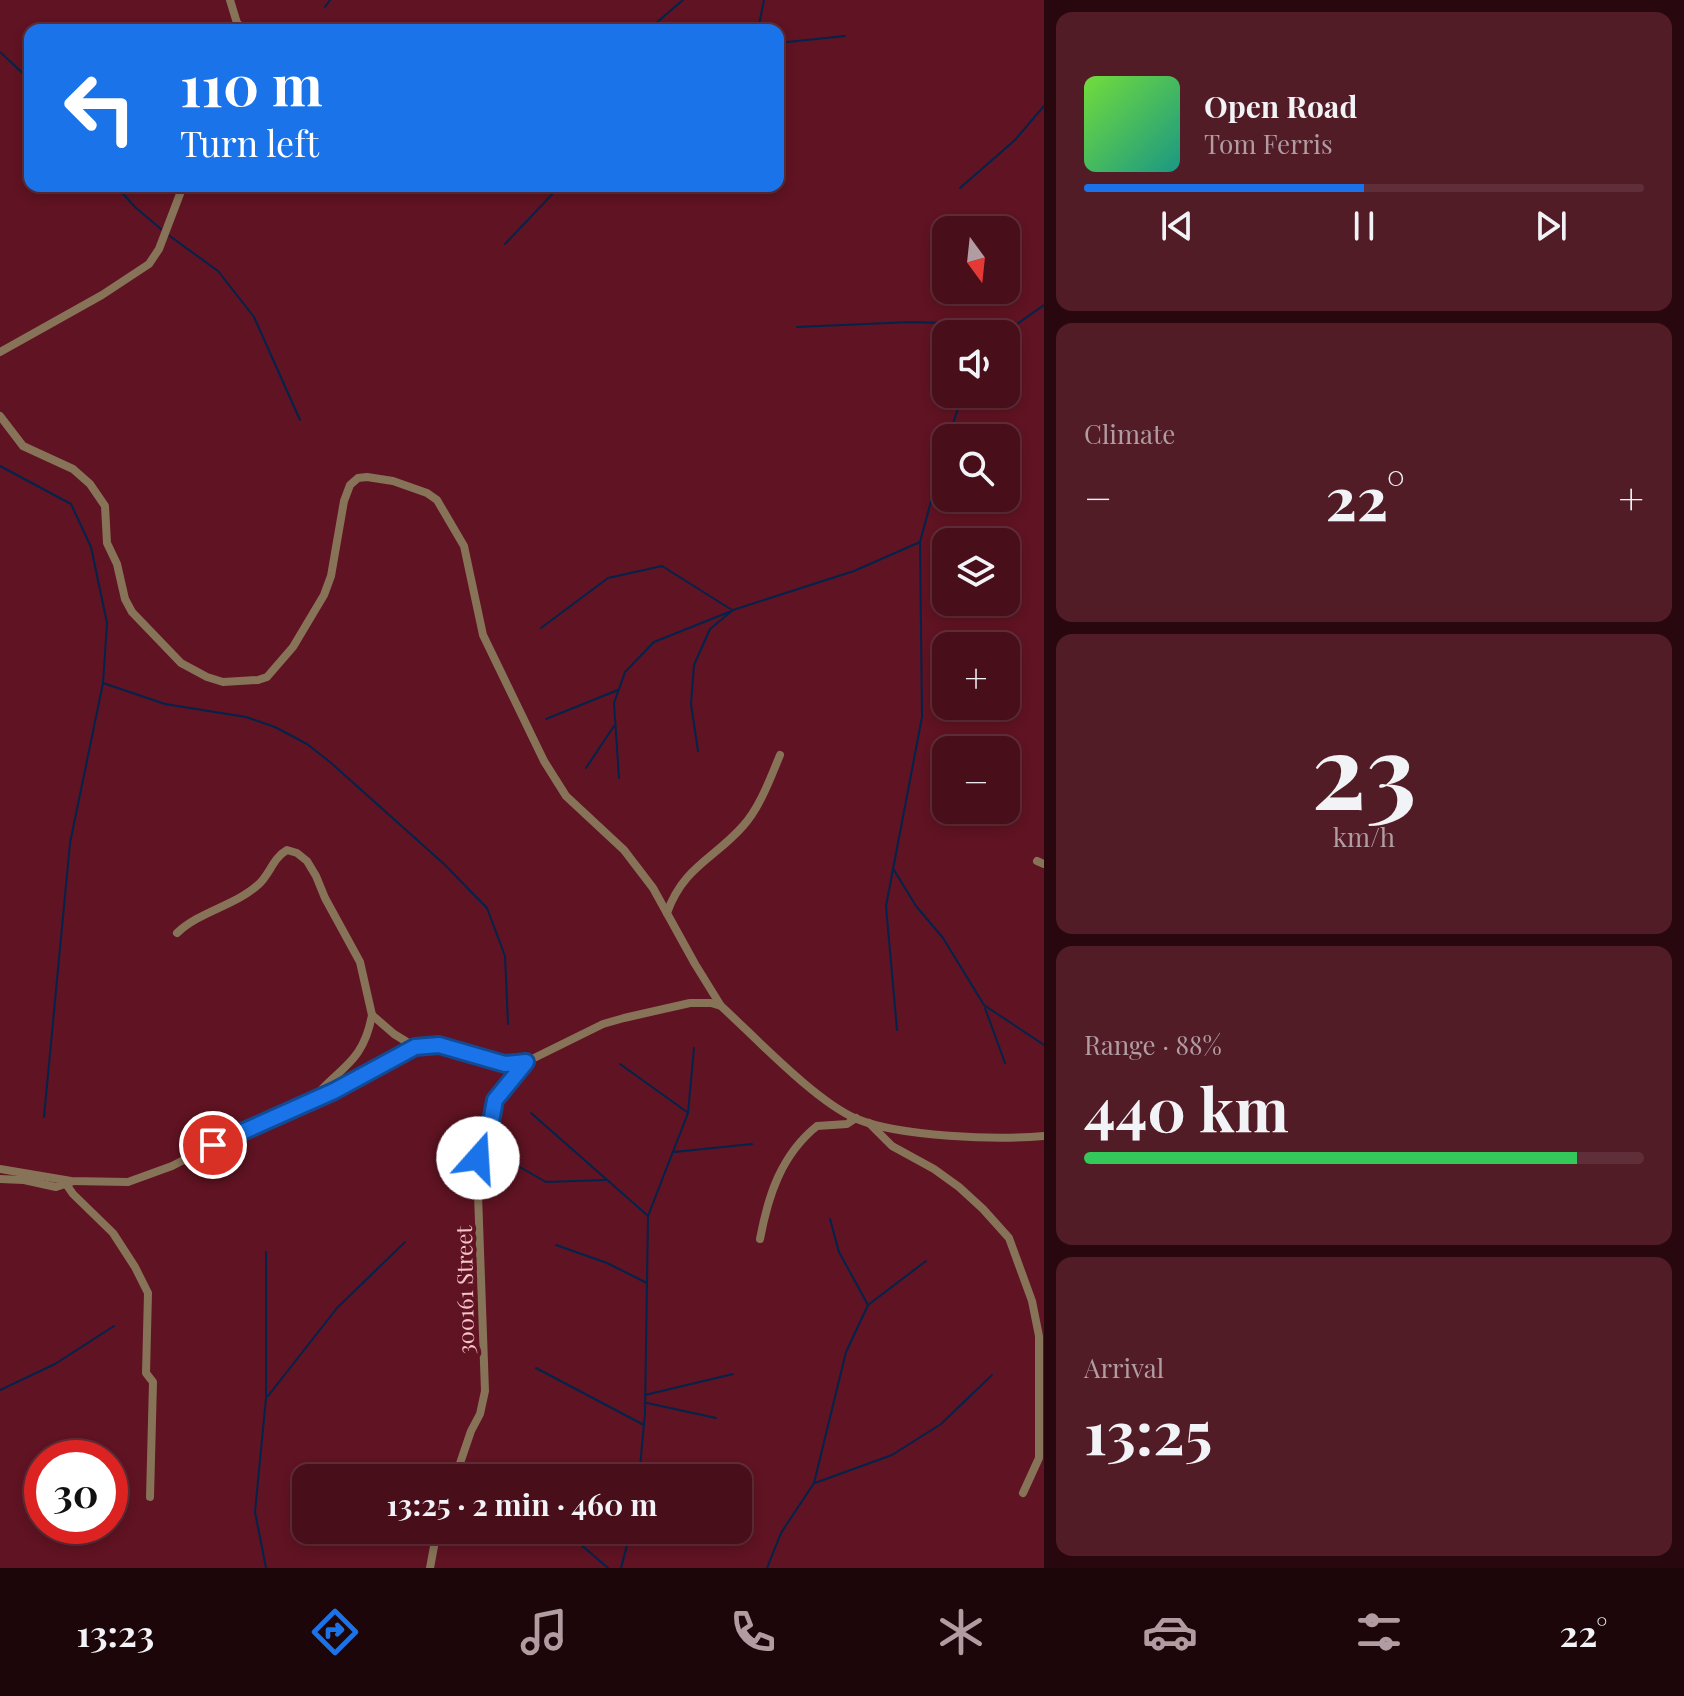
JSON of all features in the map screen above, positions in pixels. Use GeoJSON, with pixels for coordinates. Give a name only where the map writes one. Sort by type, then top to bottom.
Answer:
{"type":"FeatureCollection","features":[{"type":"Feature","properties":{"kind":"street"},"geometry":{"type":"LineString","coordinates":[[230,0],[238,24]]}},
{"type":"Feature","properties":{"kind":"street"},"geometry":{"type":"LineString","coordinates":[[0,352],[102,295],[149,264],[159,249],[181,192]]}},
{"type":"Feature","properties":{"kind":"street"},"geometry":{"type":"LineString","coordinates":[[0,416],[23,446],[73,469],[90,484],[105,506],[107,543],[132,612],[181,663],[223,682],[267,677],[293,647],[324,595],[331,576],[344,501],[350,485],[358,478],[367,477],[393,481],[427,493],[437,500],[464,546],[483,635],[544,761],[566,796],[624,850],[653,888],[721,1006],[819,1095],[856,1118],[907,1132],[1044,1136]]}},
{"type":"Feature","properties":{"kind":"street"},"geometry":{"type":"LineString","coordinates":[[667,913],[687,877],[748,820],[780,755]]}},
{"type":"Feature","properties":{"kind":"street"},"geometry":{"type":"LineString","coordinates":[[177,933],[189,922],[261,883],[278,855],[287,850],[307,861],[360,962],[372,1015],[364,1043],[355,1057],[310,1102]]}},
{"type":"Feature","properties":{"kind":"street"},"geometry":{"type":"LineString","coordinates":[[0,1169],[69,1183],[144,1179],[310,1102],[415,1047],[439,1045],[505,1064],[526,1062],[603,1024],[681,1004],[711,1003],[721,1006]]}},
{"type":"Feature","properties":{"kind":"street"},"geometry":{"type":"LineString","coordinates":[[372,1015],[415,1047]]}},
{"type":"Feature","properties":{"kind":"street","name":"300161 Street"},"geometry":{"type":"LineString","coordinates":[[460,1464],[480,1414],[485,1391],[477,1166],[480,1144],[490,1127],[495,1100],[526,1062]]}},
{"type":"Feature","properties":{"kind":"street"},"geometry":{"type":"LineString","coordinates":[[760,1239],[771,1194],[787,1156],[817,1126],[847,1124],[856,1118]]}},
{"type":"Feature","properties":{"kind":"street"},"geometry":{"type":"LineString","coordinates":[[869,1122],[892,1146],[959,1187],[1002,1228],[1013,1247],[1032,1301],[1039,1336],[1039,1458],[1023,1493]]}},
{"type":"Feature","properties":{"kind":"street"},"geometry":{"type":"LineString","coordinates":[[0,1179],[24,1180],[56,1187],[69,1183]]}},
{"type":"Feature","properties":{"kind":"street"},"geometry":{"type":"LineString","coordinates":[[69,1183],[73,1194],[113,1233],[148,1293],[146,1373],[153,1382],[150,1497]]}},
{"type":"Feature","properties":{"kind":"street"},"geometry":{"type":"LineString","coordinates":[[430,1568],[434,1544]]}},
{"type":"Feature","properties":{"kind":"waterway"},"geometry":{"type":"LineString","coordinates":[[325,7],[330,0]]}},
{"type":"Feature","properties":{"kind":"waterway"},"geometry":{"type":"LineString","coordinates":[[655,24],[683,0]]}},
{"type":"Feature","properties":{"kind":"waterway"},"geometry":{"type":"LineString","coordinates":[[759,24],[764,0]]}},
{"type":"Feature","properties":{"kind":"waterway"},"geometry":{"type":"LineString","coordinates":[[784,42],[845,36]]}},
{"type":"Feature","properties":{"kind":"waterway"},"geometry":{"type":"LineString","coordinates":[[0,52],[24,74]]}},
{"type":"Feature","properties":{"kind":"waterway"},"geometry":{"type":"LineString","coordinates":[[960,188],[1015,140],[1044,106]]}},
{"type":"Feature","properties":{"kind":"waterway"},"geometry":{"type":"LineString","coordinates":[[121,192],[162,230]]}},
{"type":"Feature","properties":{"kind":"waterway"},"geometry":{"type":"LineString","coordinates":[[505,244],[554,192]]}},
{"type":"Feature","properties":{"kind":"waterway"},"geometry":{"type":"LineString","coordinates":[[167,234],[218,271],[254,317],[300,420]]}},
{"type":"Feature","properties":{"kind":"waterway"},"geometry":{"type":"LineString","coordinates":[[1020,322],[1044,305]]}},
{"type":"Feature","properties":{"kind":"waterway"},"geometry":{"type":"LineString","coordinates":[[797,327],[932,323]]}},
{"type":"Feature","properties":{"kind":"waterway"},"geometry":{"type":"LineString","coordinates":[[953,424],[958,408]]}},
{"type":"Feature","properties":{"kind":"waterway"},"geometry":{"type":"LineString","coordinates":[[0,466],[71,504],[91,547],[107,623],[103,683],[70,843],[44,1117]]}},
{"type":"Feature","properties":{"kind":"waterway"},"geometry":{"type":"LineString","coordinates":[[897,1030],[886,906],[922,717],[920,542],[932,498]]}},
{"type":"Feature","properties":{"kind":"waterway"},"geometry":{"type":"LineString","coordinates":[[698,751],[691,704],[694,665],[710,629],[733,610],[854,571],[920,542]]}},
{"type":"Feature","properties":{"kind":"waterway"},"geometry":{"type":"LineString","coordinates":[[541,628],[608,578],[662,566],[732,610]]}},
{"type":"Feature","properties":{"kind":"waterway"},"geometry":{"type":"LineString","coordinates":[[619,778],[614,703],[625,672],[654,642],[729,612]]}},
{"type":"Feature","properties":{"kind":"waterway"},"geometry":{"type":"LineString","coordinates":[[103,683],[165,704],[246,717],[275,727],[307,744],[330,762],[444,864],[487,908],[505,956],[508,1024]]}},
{"type":"Feature","properties":{"kind":"waterway"},"geometry":{"type":"LineString","coordinates":[[546,719],[618,690]]}},
{"type":"Feature","properties":{"kind":"waterway"},"geometry":{"type":"LineString","coordinates":[[586,768],[614,726]]}},
{"type":"Feature","properties":{"kind":"waterway"},"geometry":{"type":"LineString","coordinates":[[894,870],[916,906],[943,938],[984,1005],[1044,1045]]}},
{"type":"Feature","properties":{"kind":"waterway"},"geometry":{"type":"LineString","coordinates":[[985,1008],[1005,1063]]}},
{"type":"Feature","properties":{"kind":"waterway"},"geometry":{"type":"LineString","coordinates":[[640,1464],[645,1413],[648,1216],[688,1113],[694,1048]]}},
{"type":"Feature","properties":{"kind":"waterway"},"geometry":{"type":"LineString","coordinates":[[620,1064],[687,1112]]}},
{"type":"Feature","properties":{"kind":"waterway"},"geometry":{"type":"LineString","coordinates":[[531,1113],[647,1215]]}},
{"type":"Feature","properties":{"kind":"waterway"},"geometry":{"type":"LineString","coordinates":[[674,1152],[752,1144]]}},
{"type":"Feature","properties":{"kind":"waterway"},"geometry":{"type":"LineString","coordinates":[[518,1166],[546,1182],[605,1180]]}},
{"type":"Feature","properties":{"kind":"waterway"},"geometry":{"type":"LineString","coordinates":[[830,1219],[839,1252],[868,1305]]}},
{"type":"Feature","properties":{"kind":"waterway"},"geometry":{"type":"LineString","coordinates":[[268,1396],[337,1308],[405,1242]]}},
{"type":"Feature","properties":{"kind":"waterway"},"geometry":{"type":"LineString","coordinates":[[556,1245],[607,1263],[647,1283]]}},
{"type":"Feature","properties":{"kind":"waterway"},"geometry":{"type":"LineString","coordinates":[[266,1252],[266,1398],[255,1512],[266,1568]]}},
{"type":"Feature","properties":{"kind":"waterway"},"geometry":{"type":"LineString","coordinates":[[767,1568],[781,1533],[814,1483],[846,1352],[868,1305],[926,1261]]}},
{"type":"Feature","properties":{"kind":"waterway"},"geometry":{"type":"LineString","coordinates":[[0,1390],[55,1364],[114,1326]]}},
{"type":"Feature","properties":{"kind":"waterway"},"geometry":{"type":"LineString","coordinates":[[536,1368],[644,1425]]}},
{"type":"Feature","properties":{"kind":"waterway"},"geometry":{"type":"LineString","coordinates":[[645,1395],[733,1374]]}},
{"type":"Feature","properties":{"kind":"waterway"},"geometry":{"type":"LineString","coordinates":[[815,1483],[892,1455],[941,1424],[992,1375]]}},
{"type":"Feature","properties":{"kind":"waterway"},"geometry":{"type":"LineString","coordinates":[[647,1403],[716,1418]]}},
{"type":"Feature","properties":{"kind":"waterway"},"geometry":{"type":"LineString","coordinates":[[580,1544],[608,1568]]}},
{"type":"Feature","properties":{"kind":"waterway"},"geometry":{"type":"LineString","coordinates":[[621,1568],[627,1544]]}},
{"type":"Feature","properties":{"kind":"route"},"geometry":{"type":"LineString","coordinates":[[213,1145],[334,1091],[415,1047],[439,1045],[505,1064],[526,1062],[495,1100],[490,1127],[480,1144],[478,1158]]}}]}
